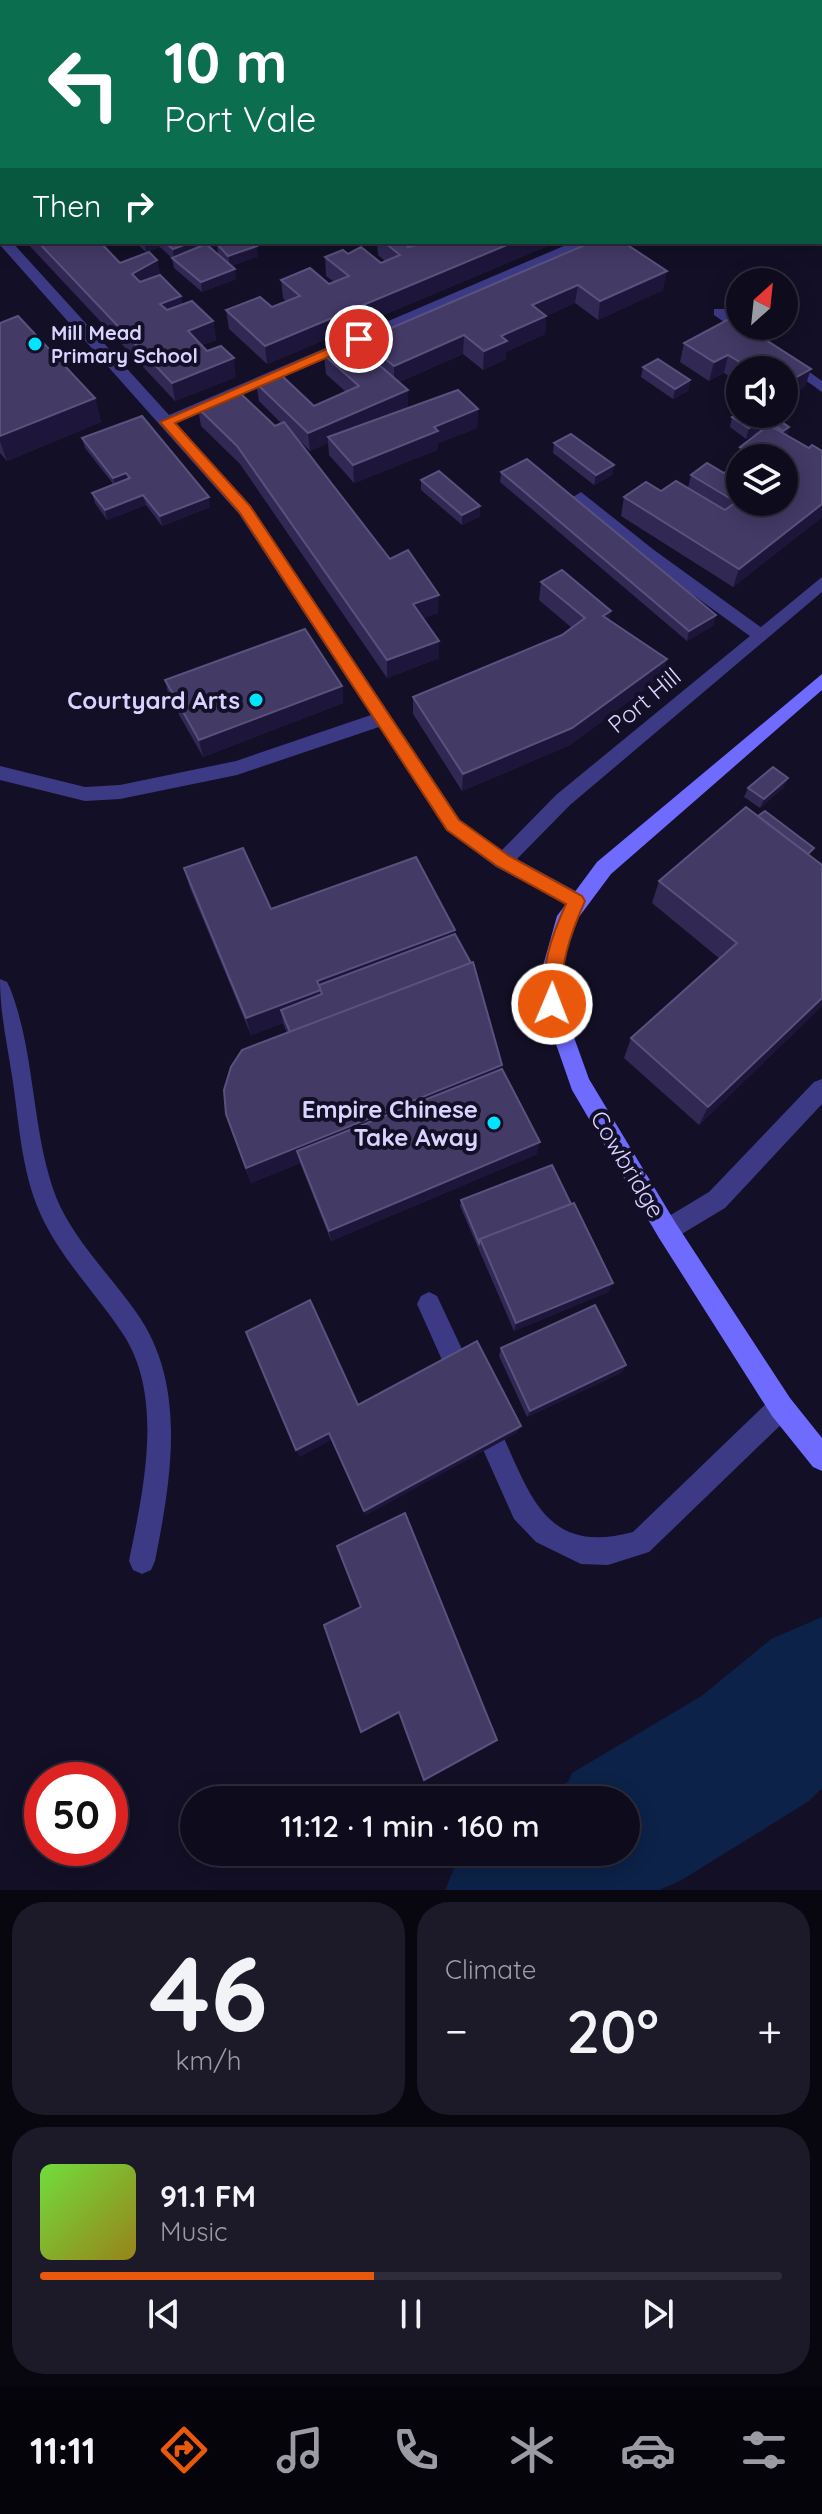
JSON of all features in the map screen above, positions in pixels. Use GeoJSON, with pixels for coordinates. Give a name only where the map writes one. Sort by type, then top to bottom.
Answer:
{"type":"FeatureCollection","features":[{"type":"Feature","properties":{"kind":"main road"},"geometry":{"type":"LineString","coordinates":[[576,901],[627,847],[822,680]]}},
{"type":"Feature","properties":{"kind":"main road","name":"Cowbridge"},"geometry":{"type":"LineString","coordinates":[[576,901],[557,943],[551,973],[552,1004],[580,1083],[667,1230],[781,1407],[822,1458]]}},
{"type":"Feature","properties":{"kind":"street"},"geometry":{"type":"LineString","coordinates":[[6,244],[245,510],[453,825],[503,861],[576,901]]}},
{"type":"Feature","properties":{"kind":"street"},"geometry":{"type":"LineString","coordinates":[[166,422],[579,244]]}},
{"type":"Feature","properties":{"kind":"street"},"geometry":{"type":"LineString","coordinates":[[719,312],[822,388]]}},
{"type":"Feature","properties":{"kind":"street"},"geometry":{"type":"LineString","coordinates":[[581,497],[648,554],[760,635]]}},
{"type":"Feature","properties":{"kind":"street","name":"Port Hill"},"geometry":{"type":"LineString","coordinates":[[503,861],[563,800],[822,583]]}},
{"type":"Feature","properties":{"kind":"street"},"geometry":{"type":"LineString","coordinates":[[0,773],[85,794],[120,792],[237,768],[381,719]]}},
{"type":"Feature","properties":{"kind":"street"},"geometry":{"type":"LineString","coordinates":[[0,988],[18,1050],[42,1189],[57,1228],[138,1337],[152,1374],[159,1439],[155,1496],[142,1561]]}},
{"type":"Feature","properties":{"kind":"street"},"geometry":{"type":"LineString","coordinates":[[667,1230],[717,1200],[822,1089]]}},
{"type":"Feature","properties":{"kind":"street"},"geometry":{"type":"LineString","coordinates":[[429,1304],[456,1362]]}},
{"type":"Feature","properties":{"kind":"street"},"geometry":{"type":"LineString","coordinates":[[494,1445],[523,1510],[545,1533],[581,1551],[608,1552],[640,1543],[781,1407]]}},
{"type":"Feature","properties":{"kind":"building"},"geometry":{"type":"Polygon","coordinates":[[[40,244],[102,244],[120,263],[149,252],[157,260],[132,274],[140,282],[160,275],[181,296],[160,304],[167,310],[192,301],[213,321],[188,331],[207,351],[221,346],[234,358],[172,383],[40,244]]]}},
{"type":"Feature","properties":{"kind":"building"},"geometry":{"type":"Polygon","coordinates":[[[167,244],[187,244],[173,249],[167,244]]]}},
{"type":"Feature","properties":{"kind":"building"},"geometry":{"type":"Polygon","coordinates":[[[206,244],[235,269],[201,282],[172,258],[206,244]]]}},
{"type":"Feature","properties":{"kind":"building"},"geometry":{"type":"Polygon","coordinates":[[[217,244],[257,246],[228,256],[217,244]]]}},
{"type":"Feature","properties":{"kind":"building"},"geometry":{"type":"Polygon","coordinates":[[[386,244],[404,244],[408,247],[421,244],[509,244],[265,346],[226,310],[260,297],[272,307],[300,296],[281,280],[310,268],[329,284],[349,276],[325,257],[343,250],[348,254],[361,247],[381,263],[400,255],[386,244]]]}},
{"type":"Feature","properties":{"kind":"building"},"geometry":{"type":"Polygon","coordinates":[[[587,244],[626,244],[667,271],[600,301],[578,285],[532,305],[546,316],[501,336],[507,341],[484,351],[464,335],[394,366],[363,340],[587,244]]]}},
{"type":"Feature","properties":{"kind":"building"},"geometry":{"type":"Polygon","coordinates":[[[18,316],[95,398],[0,436],[0,323],[18,316]]]}},
{"type":"Feature","properties":{"kind":"building"},"geometry":{"type":"Polygon","coordinates":[[[726,321],[726,340],[766,340],[791,356],[728,355],[714,362],[684,343],[726,321]]]}},
{"type":"Feature","properties":{"kind":"building"},"geometry":{"type":"Polygon","coordinates":[[[354,343],[408,390],[308,433],[256,383],[279,373],[314,406],[359,386],[324,355],[354,343]]]}},
{"type":"Feature","properties":{"kind":"building"},"geometry":{"type":"Polygon","coordinates":[[[658,359],[690,380],[675,389],[643,367],[658,359]]]}},
{"type":"Feature","properties":{"kind":"building"},"geometry":{"type":"Polygon","coordinates":[[[798,361],[811,369],[798,376],[798,361]]]}},
{"type":"Feature","properties":{"kind":"building"},"geometry":{"type":"Polygon","coordinates":[[[458,390],[478,409],[434,427],[438,431],[353,465],[328,437],[458,390]]]}},
{"type":"Feature","properties":{"kind":"building"},"geometry":{"type":"Polygon","coordinates":[[[239,392],[275,426],[284,422],[390,559],[408,550],[439,595],[413,604],[439,641],[387,660],[237,446],[198,408],[239,392]]]}},
{"type":"Feature","properties":{"kind":"building"},"geometry":{"type":"Polygon","coordinates":[[[142,416],[209,497],[160,516],[143,495],[105,510],[92,493],[130,478],[126,473],[113,478],[82,438],[142,416]]]}},
{"type":"Feature","properties":{"kind":"building"},"geometry":{"type":"Polygon","coordinates":[[[765,428],[774,428],[809,448],[812,445],[822,451],[822,504],[739,569],[624,497],[646,482],[661,491],[676,481],[726,509],[726,516],[798,516],[798,444],[744,444],[765,428]]]}},
{"type":"Feature","properties":{"kind":"building"},"geometry":{"type":"Polygon","coordinates":[[[571,434],[614,465],[596,475],[554,443],[571,434]]]}},
{"type":"Feature","properties":{"kind":"building"},"geometry":{"type":"Polygon","coordinates":[[[527,459],[716,615],[689,631],[501,472],[527,459]]]}},
{"type":"Feature","properties":{"kind":"building"},"geometry":{"type":"Polygon","coordinates":[[[707,463],[726,472],[726,496],[691,475],[707,463]]]}},
{"type":"Feature","properties":{"kind":"building"},"geometry":{"type":"Polygon","coordinates":[[[439,471],[480,506],[462,515],[421,480],[439,471]]]}},
{"type":"Feature","properties":{"kind":"building"},"geometry":{"type":"Polygon","coordinates":[[[562,570],[611,611],[603,616],[667,659],[572,728],[463,774],[413,697],[562,635],[585,618],[541,582],[562,570]]]}},
{"type":"Feature","properties":{"kind":"building","name":"Courtyard Arts"},"geometry":{"type":"Polygon","coordinates":[[[305,629],[342,686],[199,740],[165,680],[305,629]]]}},
{"type":"Feature","properties":{"kind":"building"},"geometry":{"type":"Polygon","coordinates":[[[773,767],[788,778],[764,799],[748,788],[773,767]]]}},
{"type":"Feature","properties":{"kind":"building"},"geometry":{"type":"Polygon","coordinates":[[[746,807],[822,865],[822,998],[708,1107],[631,1038],[737,943],[659,881],[746,807]]]}},
{"type":"Feature","properties":{"kind":"building"},"geometry":{"type":"Polygon","coordinates":[[[765,811],[814,848],[808,854],[758,816],[765,811]]]}},
{"type":"Feature","properties":{"kind":"building"},"geometry":{"type":"Polygon","coordinates":[[[243,848],[271,909],[416,857],[455,930],[317,981],[321,990],[246,1018],[184,868],[243,848]]]}},
{"type":"Feature","properties":{"kind":"building"},"geometry":{"type":"Polygon","coordinates":[[[455,934],[471,963],[290,1032],[281,1010],[322,994],[319,985],[455,934]]]}},
{"type":"Feature","properties":{"kind":"building"},"geometry":{"type":"Polygon","coordinates":[[[473,962],[502,1065],[246,1168],[226,1114],[224,1090],[231,1067],[242,1050],[473,962]]]}},
{"type":"Feature","properties":{"kind":"building"},"geometry":{"type":"Polygon","coordinates":[[[502,1069],[540,1142],[329,1231],[297,1151],[502,1069]]]}},
{"type":"Feature","properties":{"kind":"building"},"geometry":{"type":"Polygon","coordinates":[[[552,1165],[571,1204],[480,1239],[479,1243],[461,1200],[552,1165]]]}},
{"type":"Feature","properties":{"kind":"building"},"geometry":{"type":"Polygon","coordinates":[[[574,1203],[613,1283],[516,1323],[480,1239],[574,1203]]]}},
{"type":"Feature","properties":{"kind":"building"},"geometry":{"type":"Polygon","coordinates":[[[310,1300],[358,1405],[477,1341],[521,1426],[364,1511],[329,1433],[296,1450],[246,1332],[310,1300]]]}},
{"type":"Feature","properties":{"kind":"building"},"geometry":{"type":"Polygon","coordinates":[[[595,1305],[626,1365],[530,1411],[501,1348],[595,1305]]]}},
{"type":"Feature","properties":{"kind":"building"},"geometry":{"type":"Polygon","coordinates":[[[405,1513],[497,1740],[424,1780],[399,1712],[361,1732],[324,1625],[361,1607],[337,1546],[405,1513]]]}},
{"type":"Feature","properties":{"kind":"waterway"},"geometry":{"type":"LineString","coordinates":[[640,1818],[756,1748],[822,1690]]}},
{"type":"Feature","properties":{"kind":"waterway"},"geometry":{"type":"LineString","coordinates":[[523,1890],[563,1866]]}},
{"type":"Feature","properties":{"kind":"place","name":"Mill Mead Primary School"},"geometry":{"type":"Point","coordinates":[35,344]}},
{"type":"Feature","properties":{"kind":"place","name":"Courtyard Arts"},"geometry":{"type":"Point","coordinates":[256,700]}},
{"type":"Feature","properties":{"kind":"place","name":"Empire Chinese Take Away"},"geometry":{"type":"Point","coordinates":[494,1123]}},
{"type":"Feature","properties":{"kind":"route"},"geometry":{"type":"LineString","coordinates":[[359,339],[166,422],[245,510],[453,825],[503,861],[576,901],[557,943],[551,973],[552,1004]]}}]}
